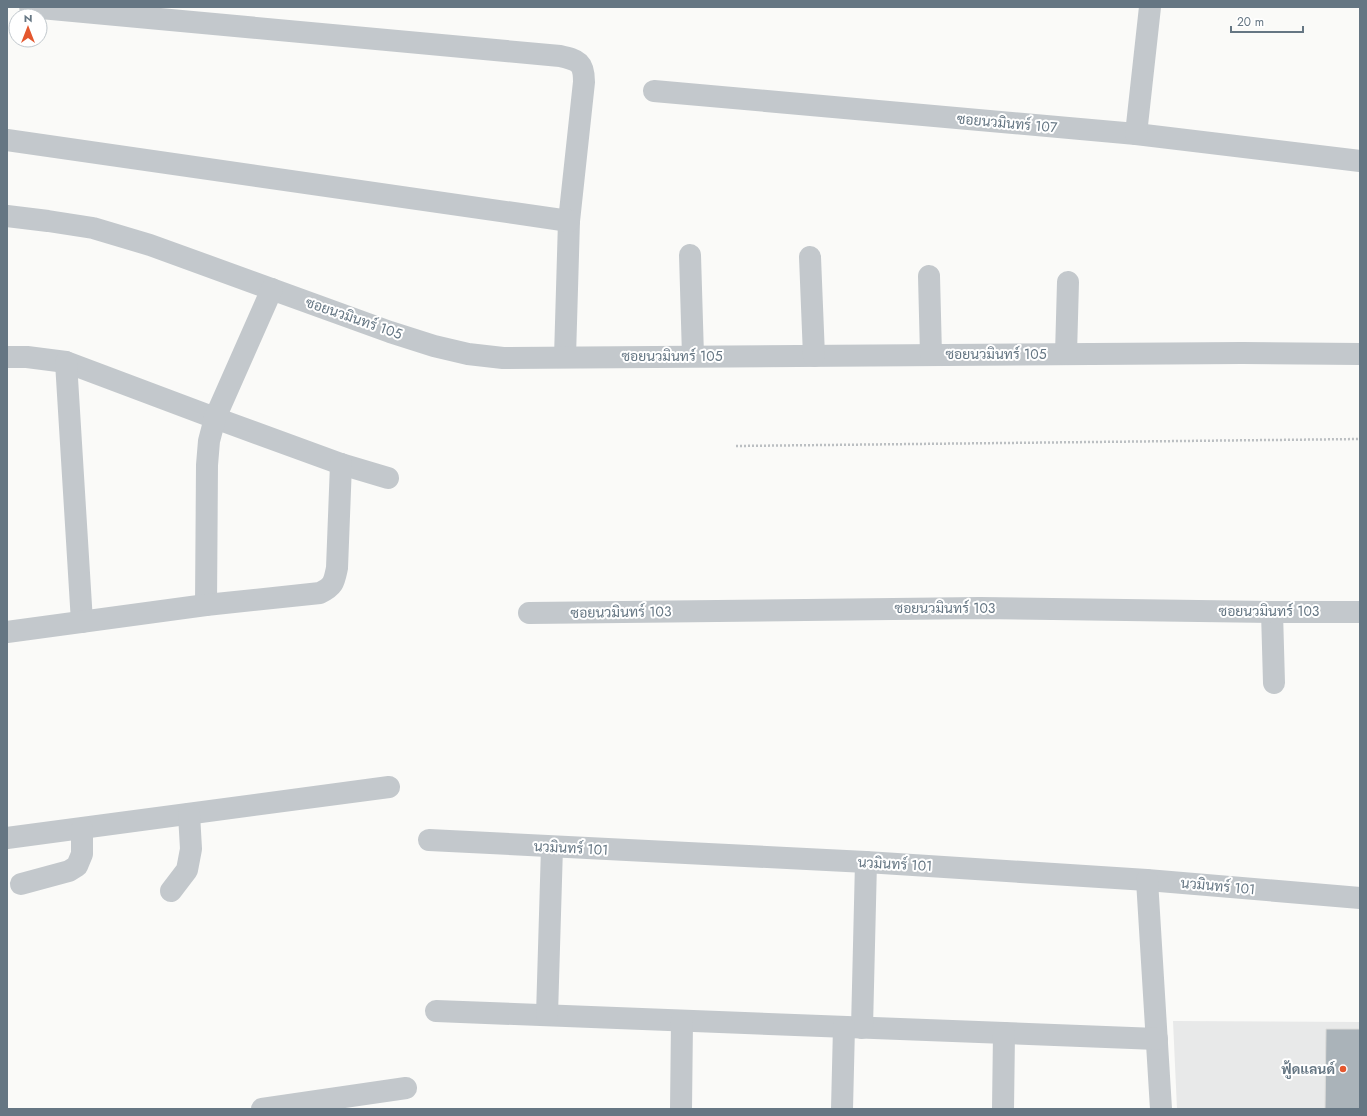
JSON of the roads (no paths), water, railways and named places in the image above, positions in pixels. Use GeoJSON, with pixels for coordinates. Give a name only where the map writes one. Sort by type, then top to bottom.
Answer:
{"type":"FeatureCollection","features":[{"type":"Feature","properties":{"kind":"street"},"geometry":{"type":"LineString","coordinates":[[30,7],[560,56],[574,59],[580,63],[583,68],[584,82],[570,221],[565,357]]}},
{"type":"Feature","properties":{"kind":"street"},"geometry":{"type":"LineString","coordinates":[[1136,134],[1150,7]]}},
{"type":"Feature","properties":{"kind":"street","name":"ซอยนวมินทร์ 107"},"geometry":{"type":"LineString","coordinates":[[654,91],[1136,134],[1360,161]]}},
{"type":"Feature","properties":{"kind":"street"},"geometry":{"type":"LineString","coordinates":[[7,140],[570,221]]}},
{"type":"Feature","properties":{"kind":"street","name":"ซอยนวมินทร์ 105"},"geometry":{"type":"LineString","coordinates":[[7,216],[48,220],[93,228],[150,245],[390,332],[468,354],[503,358],[1235,353],[1360,354]]}},
{"type":"Feature","properties":{"kind":"street"},"geometry":{"type":"LineString","coordinates":[[690,255],[693,356]]}},
{"type":"Feature","properties":{"kind":"street"},"geometry":{"type":"LineString","coordinates":[[810,257],[814,356]]}},
{"type":"Feature","properties":{"kind":"street"},"geometry":{"type":"LineString","coordinates":[[928,276],[931,355]]}},
{"type":"Feature","properties":{"kind":"street"},"geometry":{"type":"LineString","coordinates":[[1066,354],[1068,282]]}},
{"type":"Feature","properties":{"kind":"street"},"geometry":{"type":"LineString","coordinates":[[206,605],[207,465],[209,441],[215,418],[272,289]]}},
{"type":"Feature","properties":{"kind":"street"},"geometry":{"type":"LineString","coordinates":[[7,357],[27,357],[66,362],[341,464],[388,478]]}},
{"type":"Feature","properties":{"kind":"street"},"geometry":{"type":"LineString","coordinates":[[66,362],[82,622]]}},
{"type":"Feature","properties":{"kind":"street"},"geometry":{"type":"LineString","coordinates":[[7,632],[206,605],[320,594],[330,588],[335,580],[337,568],[341,464]]}},
{"type":"Feature","properties":{"kind":"street","name":"ซอยนวมินทร์ 103"},"geometry":{"type":"LineString","coordinates":[[529,613],[980,608],[1360,612]]}},
{"type":"Feature","properties":{"kind":"street"},"geometry":{"type":"LineString","coordinates":[[1272,612],[1274,683]]}},
{"type":"Feature","properties":{"kind":"street"},"geometry":{"type":"LineString","coordinates":[[7,838],[389,787]]}},
{"type":"Feature","properties":{"kind":"street"},"geometry":{"type":"LineString","coordinates":[[171,891],[187,870],[191,849],[189,814]]}},
{"type":"Feature","properties":{"kind":"street"},"geometry":{"type":"LineString","coordinates":[[21,884],[69,871],[77,866],[82,854],[82,828]]}},
{"type":"Feature","properties":{"kind":"street","name":"นวมินทร์ 101"},"geometry":{"type":"LineString","coordinates":[[429,840],[866,862],[1147,880],[1360,898]]}},
{"type":"Feature","properties":{"kind":"street"},"geometry":{"type":"LineString","coordinates":[[547,1015],[552,847]]}},
{"type":"Feature","properties":{"kind":"street"},"geometry":{"type":"LineString","coordinates":[[842,1109],[853,1027],[866,862]]}},
{"type":"Feature","properties":{"kind":"street"},"geometry":{"type":"LineString","coordinates":[[1147,880],[1161,1109]]}},
{"type":"Feature","properties":{"kind":"street"},"geometry":{"type":"LineString","coordinates":[[436,1011],[1157,1039]]}},
{"type":"Feature","properties":{"kind":"street"},"geometry":{"type":"LineString","coordinates":[[681,1109],[682,1021]]}},
{"type":"Feature","properties":{"kind":"street"},"geometry":{"type":"LineString","coordinates":[[1003,1109],[1004,1033]]}},
{"type":"Feature","properties":{"kind":"street"},"geometry":{"type":"LineString","coordinates":[[262,1109],[406,1088]]}},
{"type":"Feature","properties":{"kind":"place","name":"ฟู้ดแลนด์"},"geometry":{"type":"Point","coordinates":[1343,1069]}}]}
